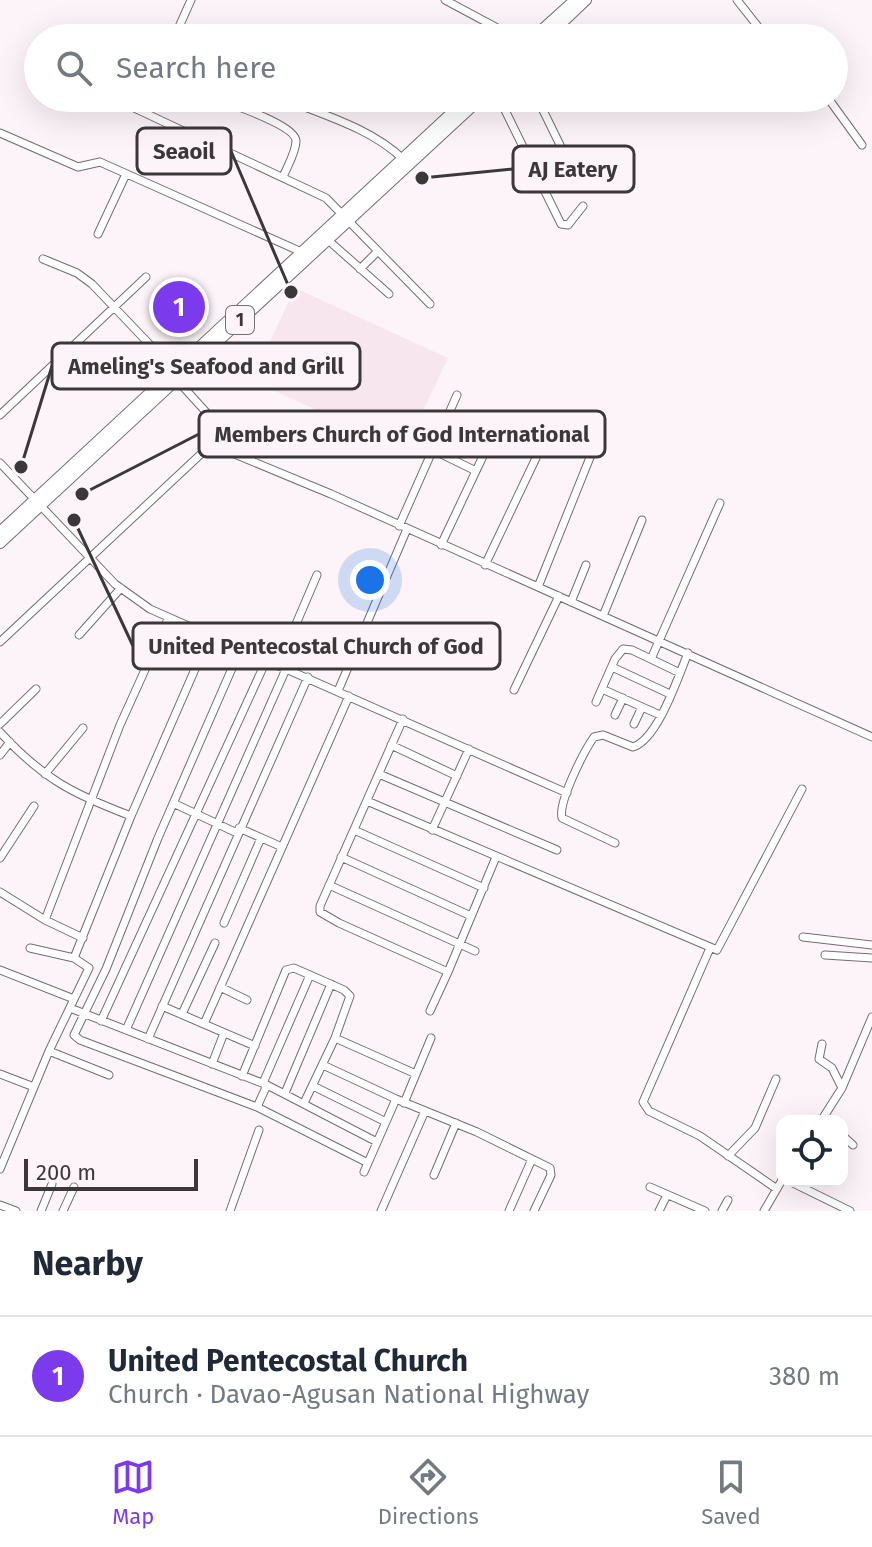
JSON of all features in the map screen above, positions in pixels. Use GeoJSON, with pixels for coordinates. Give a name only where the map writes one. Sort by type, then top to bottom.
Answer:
{"type":"FeatureCollection","features":[{"type":"Feature","properties":{"kind":"highway"},"geometry":{"type":"LineString","coordinates":[[552,24],[582,1]]}},
{"type":"Feature","properties":{"kind":"highway"},"geometry":{"type":"LineString","coordinates":[[560,24],[582,1]]}},
{"type":"Feature","properties":{"kind":"highway","name":"1"},"geometry":{"type":"LineString","coordinates":[[306,254],[328,240],[346,217],[403,159],[424,145],[455,112]]}},
{"type":"Feature","properties":{"kind":"highway","name":"1"},"geometry":{"type":"LineString","coordinates":[[0,543],[174,375],[424,145],[464,112]]}},
{"type":"Feature","properties":{"kind":"highway","name":"1"},"geometry":{"type":"LineString","coordinates":[[0,532],[38,503]]}},
{"type":"Feature","properties":{"kind":"street"},"geometry":{"type":"LineString","coordinates":[[180,24],[191,0]]}},
{"type":"Feature","properties":{"kind":"street"},"geometry":{"type":"LineString","coordinates":[[445,0],[490,24]]}},
{"type":"Feature","properties":{"kind":"street"},"geometry":{"type":"LineString","coordinates":[[737,0],[756,24]]}},
{"type":"Feature","properties":{"kind":"street"},"geometry":{"type":"LineString","coordinates":[[143,112],[326,198],[430,304]]}},
{"type":"Feature","properties":{"kind":"street"},"geometry":{"type":"LineString","coordinates":[[250,112],[284,126],[294,134],[297,140],[283,177]]}},
{"type":"Feature","properties":{"kind":"street"},"geometry":{"type":"LineString","coordinates":[[315,112],[370,135],[388,145],[403,159]]}},
{"type":"Feature","properties":{"kind":"street"},"geometry":{"type":"LineString","coordinates":[[506,112],[561,224],[568,225],[583,206]]}},
{"type":"Feature","properties":{"kind":"street"},"geometry":{"type":"LineString","coordinates":[[544,112],[562,149]]}},
{"type":"Feature","properties":{"kind":"street"},"geometry":{"type":"LineString","coordinates":[[838,112],[862,145]]}},
{"type":"Feature","properties":{"kind":"street"},"geometry":{"type":"LineString","coordinates":[[0,133],[78,167],[100,162],[306,254]]}},
{"type":"Feature","properties":{"kind":"street"},"geometry":{"type":"LineString","coordinates":[[98,234],[126,174]]}},
{"type":"Feature","properties":{"kind":"street"},"geometry":{"type":"LineString","coordinates":[[328,240],[389,294]]}},
{"type":"Feature","properties":{"kind":"street"},"geometry":{"type":"LineString","coordinates":[[360,269],[378,251]]}},
{"type":"Feature","properties":{"kind":"street"},"geometry":{"type":"LineString","coordinates":[[0,642],[217,439],[219,431],[216,423],[116,308],[85,278],[43,259]]}},
{"type":"Feature","properties":{"kind":"street"},"geometry":{"type":"LineString","coordinates":[[0,415],[146,277]]}},
{"type":"Feature","properties":{"kind":"street"},"geometry":{"type":"LineString","coordinates":[[338,691],[457,395]]}},
{"type":"Feature","properties":{"kind":"street"},"geometry":{"type":"LineString","coordinates":[[441,545],[493,435]]}},
{"type":"Feature","properties":{"kind":"street"},"geometry":{"type":"LineString","coordinates":[[217,439],[225,450],[872,737]]}},
{"type":"Feature","properties":{"kind":"street"},"geometry":{"type":"LineString","coordinates":[[538,587],[597,440]]}},
{"type":"Feature","properties":{"kind":"street"},"geometry":{"type":"LineString","coordinates":[[433,450],[476,471]]}},
{"type":"Feature","properties":{"kind":"street"},"geometry":{"type":"LineString","coordinates":[[485,565],[536,458]]}},
{"type":"Feature","properties":{"kind":"street"},"geometry":{"type":"LineString","coordinates":[[0,463],[90,558],[121,588],[150,609],[567,793]]}},
{"type":"Feature","properties":{"kind":"street"},"geometry":{"type":"LineString","coordinates":[[651,659],[720,503]]}},
{"type":"Feature","properties":{"kind":"street"},"geometry":{"type":"LineString","coordinates":[[603,616],[642,520]]}},
{"type":"Feature","properties":{"kind":"street"},"geometry":{"type":"LineString","coordinates":[[571,602],[586,565]]}},
{"type":"Feature","properties":{"kind":"street"},"geometry":{"type":"LineString","coordinates":[[126,1030],[217,824],[317,575]]}},
{"type":"Feature","properties":{"kind":"street"},"geometry":{"type":"LineString","coordinates":[[79,635],[121,588]]}},
{"type":"Feature","properties":{"kind":"street"},"geometry":{"type":"LineString","coordinates":[[514,690],[559,596]]}},
{"type":"Feature","properties":{"kind":"street"},"geometry":{"type":"LineString","coordinates":[[45,920],[120,725],[168,619]]}},
{"type":"Feature","properties":{"kind":"street"},"geometry":{"type":"LineString","coordinates":[[74,958],[131,816],[209,637]]}},
{"type":"Feature","properties":{"kind":"street"},"geometry":{"type":"LineString","coordinates":[[596,702],[623,649],[632,650],[680,673]]}},
{"type":"Feature","properties":{"kind":"street"},"geometry":{"type":"LineString","coordinates":[[240,650],[173,803],[106,969],[74,1035],[80,1040],[257,1107],[368,1163]]}},
{"type":"Feature","properties":{"kind":"street"},"geometry":{"type":"LineString","coordinates":[[615,843],[562,818],[561,809],[567,793],[594,737],[603,735],[638,747],[653,730],[688,653]]}},
{"type":"Feature","properties":{"kind":"street"},"geometry":{"type":"LineString","coordinates":[[101,1021],[266,661]]}},
{"type":"Feature","properties":{"kind":"street"},"geometry":{"type":"LineString","coordinates":[[612,667],[670,694]]}},
{"type":"Feature","properties":{"kind":"street"},"geometry":{"type":"LineString","coordinates":[[148,1039],[308,677]]}},
{"type":"Feature","properties":{"kind":"street"},"geometry":{"type":"LineString","coordinates":[[0,724],[36,689]]}},
{"type":"Feature","properties":{"kind":"street"},"geometry":{"type":"LineString","coordinates":[[602,689],[660,715]]}},
{"type":"Feature","properties":{"kind":"street"},"geometry":{"type":"LineString","coordinates":[[204,1024],[349,696]]}},
{"type":"Feature","properties":{"kind":"street"},"geometry":{"type":"LineString","coordinates":[[615,715],[623,698]]}},
{"type":"Feature","properties":{"kind":"street"},"geometry":{"type":"LineString","coordinates":[[634,724],[642,707]]}},
{"type":"Feature","properties":{"kind":"street"},"geometry":{"type":"LineString","coordinates":[[403,719],[319,909],[322,915],[448,972]]}},
{"type":"Feature","properties":{"kind":"street"},"geometry":{"type":"LineString","coordinates":[[45,774],[83,728]]}},
{"type":"Feature","properties":{"kind":"street"},"geometry":{"type":"LineString","coordinates":[[0,732],[45,774],[71,792],[131,816]]}},
{"type":"Feature","properties":{"kind":"street"},"geometry":{"type":"LineString","coordinates":[[0,755],[10,742]]}},
{"type":"Feature","properties":{"kind":"street"},"geometry":{"type":"LineString","coordinates":[[391,745],[457,776]]}},
{"type":"Feature","properties":{"kind":"street"},"geometry":{"type":"LineString","coordinates":[[432,830],[469,749]]}},
{"type":"Feature","properties":{"kind":"street"},"geometry":{"type":"LineString","coordinates":[[379,774],[557,850]]}},
{"type":"Feature","properties":{"kind":"street"},"geometry":{"type":"LineString","coordinates":[[367,801],[717,950],[802,789]]}},
{"type":"Feature","properties":{"kind":"street"},"geometry":{"type":"LineString","coordinates":[[173,803],[217,824],[282,847]]}},
{"type":"Feature","properties":{"kind":"street"},"geometry":{"type":"LineString","coordinates":[[0,858],[34,806]]}},
{"type":"Feature","properties":{"kind":"street"},"geometry":{"type":"LineString","coordinates":[[354,830],[484,888]]}},
{"type":"Feature","properties":{"kind":"street"},"geometry":{"type":"LineString","coordinates":[[224,923],[261,838]]}},
{"type":"Feature","properties":{"kind":"street"},"geometry":{"type":"LineString","coordinates":[[341,857],[471,916]]}},
{"type":"Feature","properties":{"kind":"street"},"geometry":{"type":"LineString","coordinates":[[430,1011],[496,857]]}},
{"type":"Feature","properties":{"kind":"street"},"geometry":{"type":"LineString","coordinates":[[329,885],[475,951]]}},
{"type":"Feature","properties":{"kind":"street"},"geometry":{"type":"LineString","coordinates":[[0,892],[45,920],[83,938]]}},
{"type":"Feature","properties":{"kind":"street"},"geometry":{"type":"LineString","coordinates":[[803,937],[872,945]]}},
{"type":"Feature","properties":{"kind":"street"},"geometry":{"type":"LineString","coordinates":[[182,1014],[215,943]]}},
{"type":"Feature","properties":{"kind":"street"},"geometry":{"type":"LineString","coordinates":[[0,1169],[49,1051],[89,968],[74,958],[30,948]]}},
{"type":"Feature","properties":{"kind":"street"},"geometry":{"type":"LineString","coordinates":[[710,948],[643,1102],[649,1111],[700,1136],[777,1189],[764,1211]]}},
{"type":"Feature","properties":{"kind":"street"},"geometry":{"type":"LineString","coordinates":[[825,955],[872,958]]}},
{"type":"Feature","properties":{"kind":"street"},"geometry":{"type":"LineString","coordinates":[[242,1076],[286,970],[294,968],[331,984],[350,996],[335,1038],[304,1103]]}},
{"type":"Feature","properties":{"kind":"street"},"geometry":{"type":"LineString","coordinates":[[0,970],[74,999]]}},
{"type":"Feature","properties":{"kind":"street"},"geometry":{"type":"LineString","coordinates":[[257,1107],[310,975]]}},
{"type":"Feature","properties":{"kind":"street"},"geometry":{"type":"LineString","coordinates":[[285,1093],[331,984]]}},
{"type":"Feature","properties":{"kind":"street"},"geometry":{"type":"LineString","coordinates":[[220,987],[247,1000]]}},
{"type":"Feature","properties":{"kind":"street"},"geometry":{"type":"LineString","coordinates":[[162,1006],[255,1046]]}},
{"type":"Feature","properties":{"kind":"street"},"geometry":{"type":"LineString","coordinates":[[70,1008],[265,1084],[377,1142]]}},
{"type":"Feature","properties":{"kind":"street"},"geometry":{"type":"LineString","coordinates":[[826,1115],[842,1088],[872,1017]]}},
{"type":"Feature","properties":{"kind":"street"},"geometry":{"type":"LineString","coordinates":[[212,1064],[224,1033]]}},
{"type":"Feature","properties":{"kind":"street"},"geometry":{"type":"LineString","coordinates":[[335,1038],[416,1074]]}},
{"type":"Feature","properties":{"kind":"street"},"geometry":{"type":"LineString","coordinates":[[364,1172],[386,1122],[416,1074],[431,1038]]}},
{"type":"Feature","properties":{"kind":"street"},"geometry":{"type":"LineString","coordinates":[[822,1044],[819,1059],[832,1068],[842,1088]]}},
{"type":"Feature","properties":{"kind":"street"},"geometry":{"type":"LineString","coordinates":[[49,1051],[109,1075]]}},
{"type":"Feature","properties":{"kind":"street"},"geometry":{"type":"LineString","coordinates":[[323,1065],[550,1168],[552,1172],[534,1211]]}},
{"type":"Feature","properties":{"kind":"street"},"geometry":{"type":"LineString","coordinates":[[0,1074],[34,1087]]}},
{"type":"Feature","properties":{"kind":"street"},"geometry":{"type":"LineString","coordinates":[[728,1156],[755,1128],[776,1079]]}},
{"type":"Feature","properties":{"kind":"street"},"geometry":{"type":"LineString","coordinates":[[313,1086],[386,1122]]}},
{"type":"Feature","properties":{"kind":"street"},"geometry":{"type":"LineString","coordinates":[[381,1211],[425,1111]]}},
{"type":"Feature","properties":{"kind":"street"},"geometry":{"type":"LineString","coordinates":[[434,1175],[456,1123]]}},
{"type":"Feature","properties":{"kind":"street"},"geometry":{"type":"LineString","coordinates":[[230,1211],[259,1130]]}},
{"type":"Feature","properties":{"kind":"street"},"geometry":{"type":"LineString","coordinates":[[848,1140],[853,1145]]}},
{"type":"Feature","properties":{"kind":"street"},"geometry":{"type":"LineString","coordinates":[[509,1211],[532,1159]]}},
{"type":"Feature","properties":{"kind":"street"},"geometry":{"type":"LineString","coordinates":[[41,1211],[52,1184]]}},
{"type":"Feature","properties":{"kind":"street"},"geometry":{"type":"LineString","coordinates":[[63,1211],[74,1187]]}},
{"type":"Feature","properties":{"kind":"street"},"geometry":{"type":"LineString","coordinates":[[650,1187],[688,1208],[705,1211]]}},
{"type":"Feature","properties":{"kind":"street"},"geometry":{"type":"LineString","coordinates":[[801,1187],[850,1211]]}},
{"type":"Feature","properties":{"kind":"street"},"geometry":{"type":"LineString","coordinates":[[659,1211],[667,1195]]}},
{"type":"Feature","properties":{"kind":"street"},"geometry":{"type":"LineString","coordinates":[[722,1211],[728,1200]]}},
{"type":"Feature","properties":{"kind":"street"},"geometry":{"type":"LineString","coordinates":[[0,1205],[16,1211]]}},
{"type":"Feature","properties":{"kind":"shaded area"},"geometry":{"type":"Polygon","coordinates":[[[295,288],[448,358],[404,451],[252,380],[295,288]]]}},
{"type":"Feature","properties":{"kind":"place","name":"AJ Eatery"},"geometry":{"type":"Point","coordinates":[422,178]}},
{"type":"Feature","properties":{"kind":"place","name":"Seaoil"},"geometry":{"type":"Point","coordinates":[291,292]}},
{"type":"Feature","properties":{"kind":"place","name":"United Pentecostal Church"},"geometry":{"type":"Point","coordinates":[179,307]}},
{"type":"Feature","properties":{"kind":"place","name":"Ameling's Seafood and Grill"},"geometry":{"type":"Point","coordinates":[21,467]}},
{"type":"Feature","properties":{"kind":"place","name":"Members Church of God International"},"geometry":{"type":"Point","coordinates":[82,494]}},
{"type":"Feature","properties":{"kind":"place","name":"United Pentecostal Church of God"},"geometry":{"type":"Point","coordinates":[74,520]}}]}
